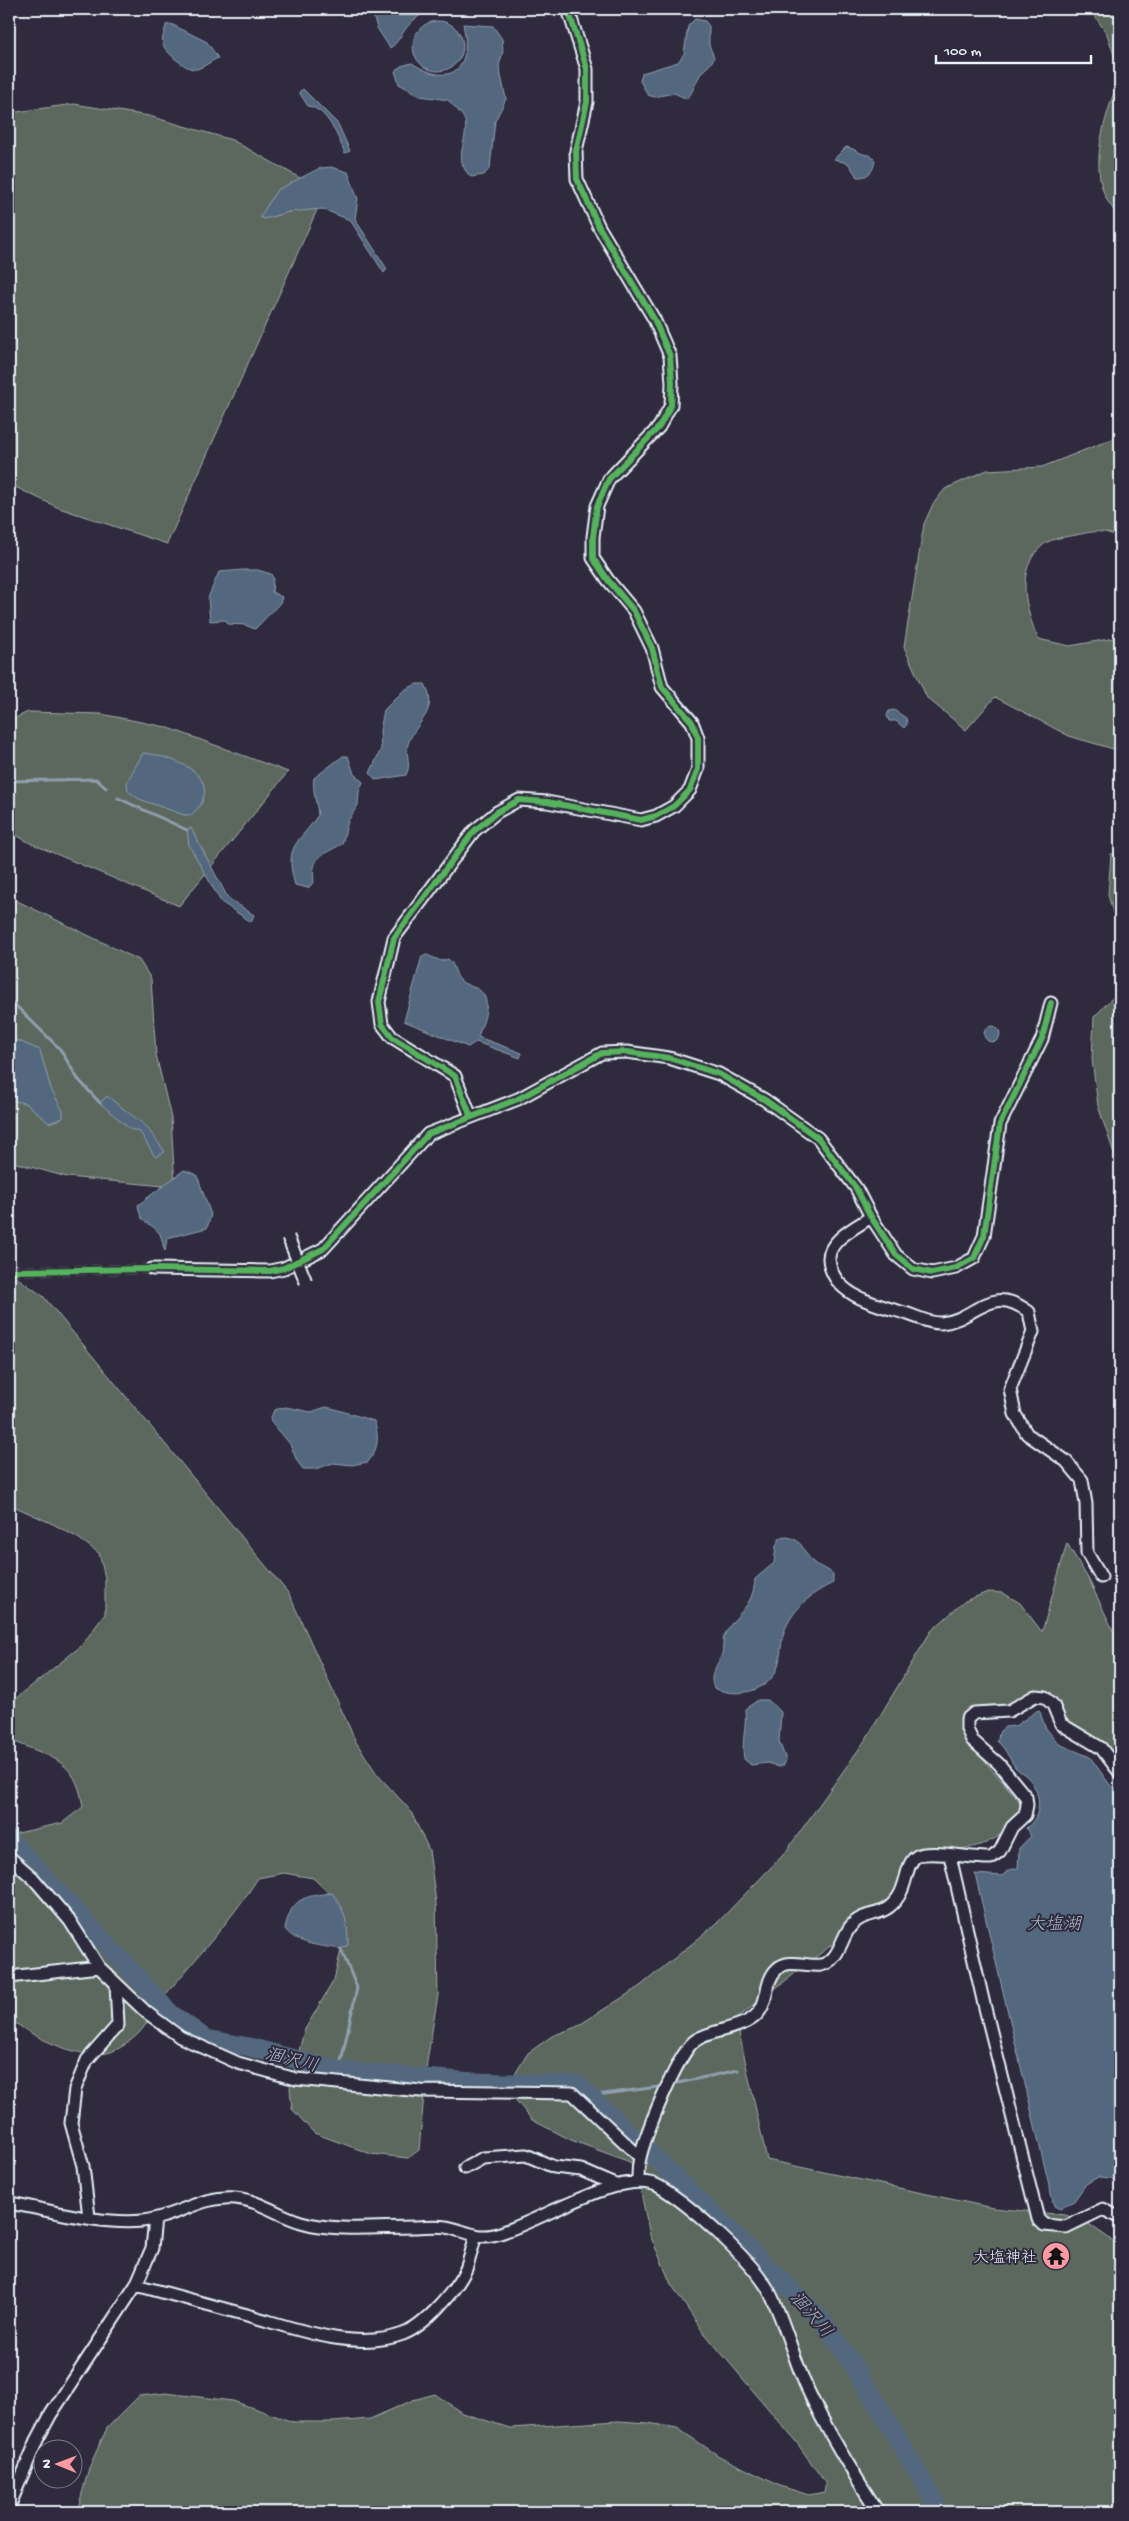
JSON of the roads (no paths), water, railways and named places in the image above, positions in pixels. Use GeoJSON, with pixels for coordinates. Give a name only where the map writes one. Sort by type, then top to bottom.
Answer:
{"type":"FeatureCollection","features":[{"type":"Feature","properties":{"kind":"street"},"geometry":{"type":"LineString","coordinates":[[471,1118],[454,1076],[392,1037],[382,1024],[379,1002],[394,938],[474,831],[497,812],[519,800],[547,802],[641,820],[656,816],[674,806],[690,790],[698,769],[698,738],[692,722],[662,687],[652,648],[634,611],[608,580],[593,558],[593,537],[597,506],[609,479],[659,427],[671,405],[672,383],[670,356],[654,319],[599,227],[577,179],[576,151],[587,102],[587,69],[568,9]]}},
{"type":"Feature","properties":{"kind":"street"},"geometry":{"type":"LineString","coordinates":[[152,1269],[270,1271],[284,1268],[323,1249],[428,1134],[518,1099],[602,1053],[628,1052],[669,1058],[719,1074],[765,1100],[818,1138],[856,1188],[871,1218],[896,1255],[913,1269],[932,1273],[956,1268],[974,1258],[984,1236],[1000,1124],[1042,1039],[1052,1003]]}},
{"type":"Feature","properties":{"kind":"street"},"geometry":{"type":"LineString","coordinates":[[871,1218],[837,1242],[829,1254],[834,1277],[846,1290],[867,1302],[939,1324],[955,1320],[986,1304],[1005,1300],[1018,1304],[1028,1312],[1033,1332],[1010,1389],[1014,1414],[1027,1434],[1066,1462],[1082,1480],[1086,1504],[1088,1553],[1101,1577]]}},
{"type":"Feature","properties":{"kind":"street"},"geometry":{"type":"LineString","coordinates":[[288,1237],[306,1282]]}},
{"type":"Feature","properties":{"kind":"street"},"geometry":{"type":"LineString","coordinates":[[638,2180],[640,2157],[656,2112],[684,2051],[696,2040],[752,2019],[763,2008],[772,1976],[778,1968],[788,1964],[822,1965],[834,1956],[844,1942],[849,1928],[860,1917],[888,1909],[900,1898],[911,1860],[918,1855],[931,1853],[992,1858],[1000,1851],[1012,1827],[1025,1815],[1028,1806],[1026,1798],[999,1764],[972,1740],[967,1729],[966,1719],[974,1713],[1009,1711],[1035,1696],[1045,1697],[1053,1705],[1061,1724],[1101,1748],[1120,1773]]}},
{"type":"Feature","properties":{"kind":"street"},"geometry":{"type":"LineString","coordinates":[[950,1856],[985,2009],[1038,2219],[1044,2225],[1066,2227],[1103,2209],[1120,2218]]}},
{"type":"Feature","properties":{"kind":"street"},"geometry":{"type":"LineString","coordinates":[[9,1857],[33,1878],[70,1921],[99,1967],[146,2012],[180,2037],[238,2063],[296,2079],[421,2091],[572,2093],[640,2157]]}},
{"type":"Feature","properties":{"kind":"street"},"geometry":{"type":"LineString","coordinates":[[9,1976],[99,1967]]}},
{"type":"Feature","properties":{"kind":"street"},"geometry":{"type":"LineString","coordinates":[[89,2217],[83,2166],[71,2123],[75,2088],[87,2060],[118,2025],[116,1983]]}},
{"type":"Feature","properties":{"kind":"street"},"geometry":{"type":"LineString","coordinates":[[465,2168],[483,2158],[526,2155],[554,2167],[581,2170],[618,2186]]}},
{"type":"Feature","properties":{"kind":"street"},"geometry":{"type":"LineString","coordinates":[[9,2203],[112,2221],[142,2222],[155,2219],[207,2199],[234,2198],[247,2200],[300,2222],[320,2226],[445,2227],[476,2236],[492,2235],[536,2221],[579,2198],[638,2180],[656,2184],[681,2200],[754,2270],[770,2292],[806,2385],[848,2465],[878,2512]]}},
{"type":"Feature","properties":{"kind":"street"},"geometry":{"type":"LineString","coordinates":[[9,2507],[37,2440],[51,2414],[136,2285],[152,2248],[155,2219]]}},
{"type":"Feature","properties":{"kind":"street"},"geometry":{"type":"LineString","coordinates":[[136,2285],[307,2331],[351,2339],[381,2340],[404,2334],[417,2326],[447,2298],[466,2269],[476,2236]]}},
{"type":"Feature","properties":{"kind":"water"},"geometry":{"type":"Polygon","coordinates":[[[371,9],[431,9],[413,21],[390,48],[377,28],[371,9]]]}},
{"type":"Feature","properties":{"kind":"water"},"geometry":{"type":"Polygon","coordinates":[[[695,19],[705,21],[709,26],[709,45],[714,57],[712,62],[702,72],[687,99],[674,93],[654,97],[648,95],[640,81],[642,73],[678,62],[684,54],[688,26],[695,19]]]}},
{"type":"Feature","properties":{"kind":"water"},"geometry":{"type":"Polygon","coordinates":[[[433,21],[443,21],[456,28],[463,41],[463,51],[456,64],[443,71],[433,71],[424,67],[417,60],[413,51],[413,41],[417,32],[424,25],[433,21]]]}},
{"type":"Feature","properties":{"kind":"water"},"geometry":{"type":"Polygon","coordinates":[[[171,24],[207,42],[218,58],[197,69],[189,68],[178,61],[168,53],[163,45],[166,25],[171,24]]]}},
{"type":"Feature","properties":{"kind":"water"},"geometry":{"type":"Polygon","coordinates":[[[463,24],[493,26],[502,39],[503,51],[499,66],[506,99],[495,121],[490,168],[484,175],[471,177],[462,163],[461,156],[466,129],[462,116],[448,100],[420,96],[399,84],[395,71],[401,66],[412,63],[426,71],[438,74],[448,74],[456,70],[462,63],[465,52],[463,24]]]}},
{"type":"Feature","properties":{"kind":"water"},"geometry":{"type":"Polygon","coordinates":[[[303,89],[338,124],[350,151],[345,153],[327,118],[315,108],[308,106],[299,92],[303,89]]]}},
{"type":"Feature","properties":{"kind":"water"},"geometry":{"type":"Polygon","coordinates":[[[846,147],[870,155],[875,160],[870,173],[857,177],[849,164],[834,159],[846,147]]]}},
{"type":"Feature","properties":{"kind":"water"},"geometry":{"type":"Polygon","coordinates":[[[331,167],[348,172],[358,199],[355,219],[387,269],[384,273],[350,220],[322,209],[289,212],[264,219],[260,217],[277,190],[320,168],[331,167]]]}},
{"type":"Feature","properties":{"kind":"water"},"geometry":{"type":"Polygon","coordinates":[[[258,570],[271,574],[273,578],[272,592],[282,597],[280,603],[255,629],[245,625],[228,624],[226,620],[210,621],[208,598],[219,572],[258,570]]]}},
{"type":"Feature","properties":{"kind":"water"},"geometry":{"type":"Polygon","coordinates":[[[417,684],[425,684],[430,702],[425,716],[411,736],[408,744],[408,771],[406,775],[376,780],[370,773],[381,749],[380,731],[384,710],[404,690],[417,684]]]}},
{"type":"Feature","properties":{"kind":"water"},"geometry":{"type":"Polygon","coordinates":[[[894,710],[906,718],[907,724],[904,728],[896,721],[889,721],[887,715],[889,711],[894,710]]]}},
{"type":"Feature","properties":{"kind":"water"},"geometry":{"type":"Polygon","coordinates":[[[143,753],[174,761],[194,772],[201,779],[204,788],[202,801],[191,815],[184,815],[139,799],[128,791],[127,782],[143,753]]]}},
{"type":"Feature","properties":{"kind":"water"},"geometry":{"type":"Polygon","coordinates":[[[343,756],[348,756],[354,774],[363,782],[359,792],[358,805],[348,821],[342,844],[323,854],[316,862],[313,873],[314,882],[308,888],[295,885],[291,861],[292,852],[295,845],[318,815],[314,792],[314,778],[343,756]]]}},
{"type":"Feature","properties":{"kind":"water"},"geometry":{"type":"Polygon","coordinates":[[[191,828],[228,898],[254,915],[251,922],[221,902],[189,845],[187,830],[191,828]]]}},
{"type":"Feature","properties":{"kind":"water"},"geometry":{"type":"Polygon","coordinates":[[[427,955],[441,961],[448,959],[463,983],[479,990],[483,994],[486,1000],[486,1012],[478,1037],[522,1053],[520,1058],[476,1042],[468,1047],[404,1021],[422,956],[427,955]]]}},
{"type":"Feature","properties":{"kind":"water"},"geometry":{"type":"Polygon","coordinates":[[[992,1026],[1000,1034],[992,1042],[984,1034],[992,1026]]]}},
{"type":"Feature","properties":{"kind":"water"},"geometry":{"type":"Polygon","coordinates":[[[12,1038],[40,1050],[51,1089],[63,1111],[63,1118],[49,1123],[27,1104],[9,1099],[9,1041],[12,1038]]]}},
{"type":"Feature","properties":{"kind":"water"},"geometry":{"type":"Polygon","coordinates":[[[107,1096],[146,1126],[165,1152],[155,1157],[140,1132],[130,1129],[100,1103],[107,1096]]]}},
{"type":"Feature","properties":{"kind":"water"},"geometry":{"type":"Polygon","coordinates":[[[184,1170],[197,1175],[211,1215],[207,1228],[167,1238],[165,1251],[160,1234],[143,1220],[138,1205],[184,1170]]]}},
{"type":"Feature","properties":{"kind":"water"},"geometry":{"type":"Polygon","coordinates":[[[286,1407],[311,1412],[326,1407],[374,1421],[377,1443],[374,1452],[368,1462],[352,1465],[333,1463],[316,1469],[303,1469],[297,1461],[290,1444],[270,1420],[274,1410],[286,1407]]]}},
{"type":"Feature","properties":{"kind":"water"},"geometry":{"type":"Polygon","coordinates":[[[787,1537],[796,1540],[814,1563],[833,1574],[833,1583],[805,1601],[794,1613],[784,1632],[777,1669],[766,1684],[741,1693],[731,1693],[714,1688],[712,1679],[722,1654],[724,1636],[751,1598],[755,1579],[774,1563],[776,1546],[780,1538],[787,1537]]]}},
{"type":"Feature","properties":{"kind":"water"},"geometry":{"type":"Polygon","coordinates":[[[758,1700],[768,1700],[781,1712],[779,1741],[786,1760],[784,1765],[779,1767],[768,1763],[751,1765],[744,1759],[745,1709],[758,1700]]]}},
{"type":"Feature","properties":{"kind":"water","name":"大塩湖"},"geometry":{"type":"Polygon","coordinates":[[[1038,1710],[1045,1727],[1059,1744],[1090,1757],[1110,1785],[1120,1792],[1120,2187],[1111,2178],[1098,2177],[1086,2184],[1074,2201],[1060,2209],[1054,2206],[975,1874],[1002,1876],[1009,1870],[1018,1868],[1019,1848],[1031,1836],[1026,1828],[1035,1818],[1037,1812],[1037,1792],[1027,1776],[1015,1767],[997,1741],[1000,1731],[1005,1727],[1015,1726],[1038,1710]]]}},
{"type":"Feature","properties":{"kind":"water"},"geometry":{"type":"Polygon","coordinates":[[[332,1893],[345,1917],[348,1945],[341,1949],[303,1942],[285,1929],[291,1911],[300,1900],[332,1893]]]}},
{"type":"Feature","properties":{"kind":"waterway"},"geometry":{"type":"LineString","coordinates":[[9,781],[96,779],[106,788]]}},
{"type":"Feature","properties":{"kind":"waterway"},"geometry":{"type":"LineString","coordinates":[[118,798],[187,830]]}},
{"type":"Feature","properties":{"kind":"waterway"},"geometry":{"type":"LineString","coordinates":[[9,999],[60,1049],[78,1079],[100,1103]]}},
{"type":"Feature","properties":{"kind":"waterway","name":"涸沢川"},"geometry":{"type":"LineString","coordinates":[[9,1839],[171,2014],[206,2039],[249,2047],[339,2071],[473,2082],[578,2085],[637,2141]]}},
{"type":"Feature","properties":{"kind":"waterway"},"geometry":{"type":"LineString","coordinates":[[339,2071],[357,1988],[341,1949]]}},
{"type":"Feature","properties":{"kind":"waterway"},"geometry":{"type":"LineString","coordinates":[[678,2083],[738,2070]]}},
{"type":"Feature","properties":{"kind":"waterway"},"geometry":{"type":"LineString","coordinates":[[589,2096],[658,2087]]}},
{"type":"Feature","properties":{"kind":"waterway","name":"涸沢川"},"geometry":{"type":"LineString","coordinates":[[645,2148],[819,2317],[879,2407],[934,2500],[938,2512]]}},
{"type":"Feature","properties":{"kind":"tunnel"},"geometry":{"type":"LineString","coordinates":[[9,1271],[152,1269]]}},
{"type":"Feature","properties":{"kind":"place","name":"大塩神社"},"geometry":{"type":"Point","coordinates":[1056,2256]}}]}
